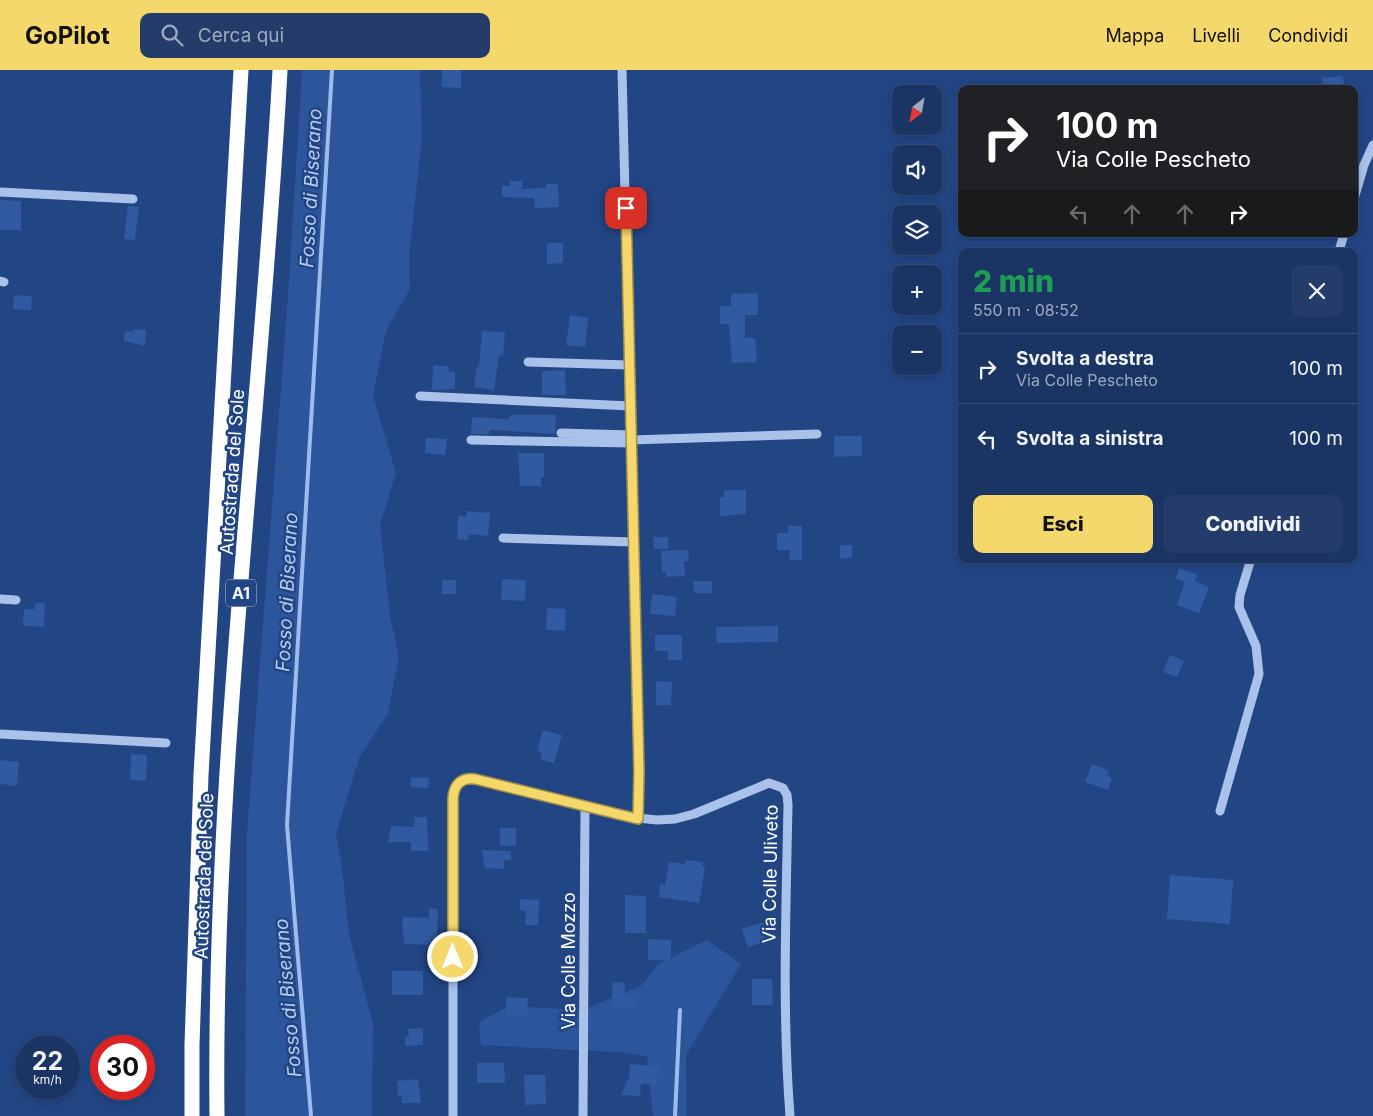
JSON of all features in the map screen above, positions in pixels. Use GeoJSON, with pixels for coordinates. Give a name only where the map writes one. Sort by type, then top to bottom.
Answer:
{"type":"FeatureCollection","features":[{"type":"Feature","properties":{"kind":"highway","name":"Autostrada del Sole"},"geometry":{"type":"LineString","coordinates":[[192,1116],[192,1045],[201,775],[241,70]]}},
{"type":"Feature","properties":{"kind":"highway","name":"Autostrada del Sole"},"geometry":{"type":"LineString","coordinates":[[217,1116],[216,1049],[226,786],[280,70]]}},
{"type":"Feature","properties":{"kind":"street"},"geometry":{"type":"LineString","coordinates":[[452,1116],[455,790],[463,780],[472,779],[638,819],[639,772],[622,70]]}},
{"type":"Feature","properties":{"kind":"street"},"geometry":{"type":"LineString","coordinates":[[1358,185],[1373,145]]}},
{"type":"Feature","properties":{"kind":"street"},"geometry":{"type":"LineString","coordinates":[[0,192],[133,199]]}},
{"type":"Feature","properties":{"kind":"street"},"geometry":{"type":"LineString","coordinates":[[528,362],[629,365]]}},
{"type":"Feature","properties":{"kind":"street"},"geometry":{"type":"LineString","coordinates":[[420,396],[630,406]]}},
{"type":"Feature","properties":{"kind":"street"},"geometry":{"type":"LineString","coordinates":[[561,432],[631,439]]}},
{"type":"Feature","properties":{"kind":"street"},"geometry":{"type":"LineString","coordinates":[[471,440],[631,439],[817,434]]}},
{"type":"Feature","properties":{"kind":"street"},"geometry":{"type":"LineString","coordinates":[[503,538],[633,542]]}},
{"type":"Feature","properties":{"kind":"street"},"geometry":{"type":"LineString","coordinates":[[1220,810],[1259,674],[1256,646],[1238,607],[1250,563]]}},
{"type":"Feature","properties":{"kind":"street"},"geometry":{"type":"LineString","coordinates":[[0,599],[16,600]]}},
{"type":"Feature","properties":{"kind":"street"},"geometry":{"type":"LineString","coordinates":[[0,734],[166,743]]}},
{"type":"Feature","properties":{"kind":"street","name":"Via Colle Uliveto"},"geometry":{"type":"LineString","coordinates":[[638,819],[666,820],[694,814],[769,783],[780,785],[785,791],[788,806],[785,1056],[790,1116]]}},
{"type":"Feature","properties":{"kind":"street","name":"Via Colle Mozzo"},"geometry":{"type":"LineString","coordinates":[[583,1116],[585,807]]}},
{"type":"Feature","properties":{"kind":"shaded area"},"geometry":{"type":"Polygon","coordinates":[[[302,70],[420,70],[422,137],[409,257],[410,289],[386,331],[373,396],[396,473],[380,525],[390,616],[399,656],[388,713],[359,758],[336,834],[342,867],[349,934],[373,1024],[372,1116],[245,1116],[247,832],[288,296],[302,70]]]}},
{"type":"Feature","properties":{"kind":"shaded area"},"geometry":{"type":"Polygon","coordinates":[[[707,940],[741,964],[686,1055],[687,1116],[653,1116],[647,1056],[616,1052],[481,1045],[479,1022],[509,1006],[583,1010],[642,985],[658,964],[707,940]]]}},
{"type":"Feature","properties":{"kind":"building"},"geometry":{"type":"Polygon","coordinates":[[[442,70],[461,70],[461,88],[442,87],[442,70]]]}},
{"type":"Feature","properties":{"kind":"building"},"geometry":{"type":"Polygon","coordinates":[[[1343,76],[1344,85],[1323,85],[1322,78],[1343,76]]]}},
{"type":"Feature","properties":{"kind":"building"},"geometry":{"type":"Polygon","coordinates":[[[510,181],[522,181],[522,189],[546,188],[546,184],[558,184],[559,207],[535,208],[534,198],[502,197],[502,186],[510,186],[510,181]]]}},
{"type":"Feature","properties":{"kind":"building"},"geometry":{"type":"Polygon","coordinates":[[[0,200],[21,201],[21,230],[0,230],[0,200]]]}},
{"type":"Feature","properties":{"kind":"building"},"geometry":{"type":"Polygon","coordinates":[[[128,206],[139,207],[135,240],[124,239],[128,206]]]}},
{"type":"Feature","properties":{"kind":"building"},"geometry":{"type":"Polygon","coordinates":[[[547,243],[563,243],[563,263],[547,264],[547,243]]]}},
{"type":"Feature","properties":{"kind":"building"},"geometry":{"type":"Polygon","coordinates":[[[758,293],[758,315],[745,315],[745,338],[755,338],[757,362],[732,363],[729,324],[720,324],[720,306],[731,306],[731,294],[758,293]]]}},
{"type":"Feature","properties":{"kind":"building"},"geometry":{"type":"Polygon","coordinates":[[[14,295],[32,296],[31,310],[13,309],[14,295]]]}},
{"type":"Feature","properties":{"kind":"building"},"geometry":{"type":"Polygon","coordinates":[[[570,315],[588,318],[585,347],[566,345],[570,315]]]}},
{"type":"Feature","properties":{"kind":"building"},"geometry":{"type":"Polygon","coordinates":[[[134,329],[146,330],[145,346],[124,341],[125,331],[134,332],[134,329]]]}},
{"type":"Feature","properties":{"kind":"building"},"geometry":{"type":"Polygon","coordinates":[[[482,331],[505,332],[503,356],[499,355],[494,390],[474,387],[477,366],[479,366],[482,331]]]}},
{"type":"Feature","properties":{"kind":"building"},"geometry":{"type":"Polygon","coordinates":[[[433,365],[449,366],[448,372],[455,372],[455,389],[432,390],[433,365]]]}},
{"type":"Feature","properties":{"kind":"building"},"geometry":{"type":"Polygon","coordinates":[[[565,370],[566,395],[542,395],[542,371],[565,370]]]}},
{"type":"Feature","properties":{"kind":"building"},"geometry":{"type":"Polygon","coordinates":[[[510,415],[556,415],[555,434],[490,430],[489,434],[471,434],[472,417],[505,419],[510,418],[510,415]]]}},
{"type":"Feature","properties":{"kind":"building"},"geometry":{"type":"Polygon","coordinates":[[[834,436],[862,436],[862,456],[834,457],[834,436]]]}},
{"type":"Feature","properties":{"kind":"building"},"geometry":{"type":"Polygon","coordinates":[[[426,438],[447,439],[445,455],[425,453],[426,438]]]}},
{"type":"Feature","properties":{"kind":"building"},"geometry":{"type":"Polygon","coordinates":[[[518,453],[544,453],[544,477],[541,478],[541,486],[520,486],[518,453]]]}},
{"type":"Feature","properties":{"kind":"building"},"geometry":{"type":"Polygon","coordinates":[[[724,490],[746,490],[746,514],[720,516],[720,497],[724,497],[724,490]]]}},
{"type":"Feature","properties":{"kind":"building"},"geometry":{"type":"Polygon","coordinates":[[[467,511],[490,513],[488,536],[469,534],[468,540],[457,539],[458,516],[466,517],[467,511]]]}},
{"type":"Feature","properties":{"kind":"building"},"geometry":{"type":"Polygon","coordinates":[[[788,526],[802,526],[802,560],[789,560],[790,550],[777,550],[777,533],[788,533],[788,526]]]}},
{"type":"Feature","properties":{"kind":"building"},"geometry":{"type":"Polygon","coordinates":[[[653,537],[668,537],[668,549],[654,549],[653,537]]]}},
{"type":"Feature","properties":{"kind":"building"},"geometry":{"type":"Polygon","coordinates":[[[840,545],[852,545],[852,558],[840,559],[840,545]]]}},
{"type":"Feature","properties":{"kind":"building"},"geometry":{"type":"Polygon","coordinates":[[[688,550],[689,561],[684,561],[685,576],[666,577],[666,572],[662,572],[661,551],[688,550]]]}},
{"type":"Feature","properties":{"kind":"building"},"geometry":{"type":"Polygon","coordinates":[[[1179,568],[1198,575],[1195,581],[1209,587],[1199,613],[1177,605],[1185,582],[1176,578],[1179,568]]]}},
{"type":"Feature","properties":{"kind":"building"},"geometry":{"type":"Polygon","coordinates":[[[502,579],[526,580],[525,601],[501,600],[502,579]]]}},
{"type":"Feature","properties":{"kind":"building"},"geometry":{"type":"Polygon","coordinates":[[[442,580],[456,580],[456,594],[442,594],[442,580]]]}},
{"type":"Feature","properties":{"kind":"building"},"geometry":{"type":"Polygon","coordinates":[[[693,581],[712,581],[712,593],[694,593],[693,581]]]}},
{"type":"Feature","properties":{"kind":"building"},"geometry":{"type":"Polygon","coordinates":[[[652,594],[677,597],[675,616],[650,614],[652,594]]]}},
{"type":"Feature","properties":{"kind":"building"},"geometry":{"type":"Polygon","coordinates":[[[35,603],[45,603],[44,627],[23,626],[24,609],[35,609],[35,603]]]}},
{"type":"Feature","properties":{"kind":"building"},"geometry":{"type":"Polygon","coordinates":[[[547,608],[566,609],[565,631],[546,630],[547,608]]]}},
{"type":"Feature","properties":{"kind":"building"},"geometry":{"type":"Polygon","coordinates":[[[778,626],[778,642],[717,643],[716,627],[778,626]]]}},
{"type":"Feature","properties":{"kind":"building"},"geometry":{"type":"Polygon","coordinates":[[[655,635],[682,635],[682,660],[668,660],[668,651],[655,651],[655,635]]]}},
{"type":"Feature","properties":{"kind":"building"},"geometry":{"type":"Polygon","coordinates":[[[1170,655],[1184,661],[1177,677],[1163,672],[1170,655]]]}},
{"type":"Feature","properties":{"kind":"building"},"geometry":{"type":"Polygon","coordinates":[[[656,681],[672,682],[671,705],[656,705],[656,681]]]}},
{"type":"Feature","properties":{"kind":"building"},"geometry":{"type":"Polygon","coordinates":[[[543,730],[562,735],[554,763],[540,759],[542,753],[537,751],[543,730]]]}},
{"type":"Feature","properties":{"kind":"building"},"geometry":{"type":"Polygon","coordinates":[[[131,754],[147,755],[146,781],[130,780],[131,754]]]}},
{"type":"Feature","properties":{"kind":"building"},"geometry":{"type":"Polygon","coordinates":[[[0,760],[19,762],[17,786],[0,784],[0,760]]]}},
{"type":"Feature","properties":{"kind":"building"},"geometry":{"type":"Polygon","coordinates":[[[1092,764],[1109,771],[1107,776],[1112,778],[1108,790],[1085,782],[1092,764]]]}},
{"type":"Feature","properties":{"kind":"building"},"geometry":{"type":"Polygon","coordinates":[[[411,777],[429,778],[428,788],[410,787],[411,777]]]}},
{"type":"Feature","properties":{"kind":"building"},"geometry":{"type":"Polygon","coordinates":[[[414,817],[427,817],[428,851],[411,851],[411,842],[388,842],[391,826],[414,827],[414,817]]]}},
{"type":"Feature","properties":{"kind":"building"},"geometry":{"type":"Polygon","coordinates":[[[500,828],[516,828],[516,846],[500,846],[500,828]]]}},
{"type":"Feature","properties":{"kind":"building"},"geometry":{"type":"Polygon","coordinates":[[[482,850],[511,851],[511,860],[504,860],[504,869],[485,868],[482,850]]]}},
{"type":"Feature","properties":{"kind":"building"},"geometry":{"type":"Polygon","coordinates":[[[686,860],[703,862],[702,866],[705,867],[699,903],[659,897],[660,884],[665,885],[669,862],[685,864],[686,860]]]}},
{"type":"Feature","properties":{"kind":"building"},"geometry":{"type":"Polygon","coordinates":[[[1170,875],[1233,880],[1230,924],[1167,919],[1170,875]]]}},
{"type":"Feature","properties":{"kind":"building"},"geometry":{"type":"Polygon","coordinates":[[[625,895],[646,896],[646,933],[625,933],[625,895]]]}},
{"type":"Feature","properties":{"kind":"building"},"geometry":{"type":"Polygon","coordinates":[[[520,899],[539,900],[538,925],[525,925],[526,911],[520,910],[520,899]]]}},
{"type":"Feature","properties":{"kind":"building"},"geometry":{"type":"Polygon","coordinates":[[[429,908],[438,909],[437,945],[404,944],[402,917],[429,918],[429,908]]]}},
{"type":"Feature","properties":{"kind":"building"},"geometry":{"type":"Polygon","coordinates":[[[764,922],[770,940],[748,947],[742,929],[764,922]]]}},
{"type":"Feature","properties":{"kind":"building"},"geometry":{"type":"Polygon","coordinates":[[[648,939],[671,940],[671,960],[648,960],[648,939]]]}},
{"type":"Feature","properties":{"kind":"building"},"geometry":{"type":"Polygon","coordinates":[[[392,971],[423,971],[423,995],[392,995],[392,971]]]}},
{"type":"Feature","properties":{"kind":"building"},"geometry":{"type":"Polygon","coordinates":[[[752,979],[772,979],[773,1005],[752,1005],[752,979]]]}},
{"type":"Feature","properties":{"kind":"building"},"geometry":{"type":"Polygon","coordinates":[[[613,982],[625,983],[624,997],[636,998],[636,1009],[611,1008],[613,982]]]}},
{"type":"Feature","properties":{"kind":"building"},"geometry":{"type":"Polygon","coordinates":[[[506,997],[528,998],[527,1016],[506,1015],[506,997]]]}},
{"type":"Feature","properties":{"kind":"building"},"geometry":{"type":"Polygon","coordinates":[[[423,1028],[423,1045],[405,1046],[405,1037],[409,1036],[408,1029],[423,1028]]]}},
{"type":"Feature","properties":{"kind":"building"},"geometry":{"type":"Polygon","coordinates":[[[477,1063],[504,1063],[505,1083],[477,1083],[477,1063]]]}},
{"type":"Feature","properties":{"kind":"building"},"geometry":{"type":"Polygon","coordinates":[[[630,1064],[658,1066],[656,1085],[641,1084],[640,1096],[621,1095],[629,1077],[630,1064]]]}},
{"type":"Feature","properties":{"kind":"building"},"geometry":{"type":"Polygon","coordinates":[[[524,1075],[545,1075],[546,1104],[525,1105],[524,1075]]]}},
{"type":"Feature","properties":{"kind":"building"},"geometry":{"type":"Polygon","coordinates":[[[418,1079],[421,1103],[402,1103],[402,1096],[398,1096],[397,1081],[418,1079]]]}},
{"type":"Feature","properties":{"kind":"waterway","name":"Fosso di Biserano"},"geometry":{"type":"LineString","coordinates":[[311,1116],[287,825],[332,70]]}},
{"type":"Feature","properties":{"kind":"waterway"},"geometry":{"type":"LineString","coordinates":[[675,1116],[680,1010]]}},
{"type":"Feature","properties":{"kind":"route"},"geometry":{"type":"LineString","coordinates":[[453,957],[453,798],[456,786],[461,781],[466,778],[475,779],[638,819],[639,772],[626,208]]}}]}
